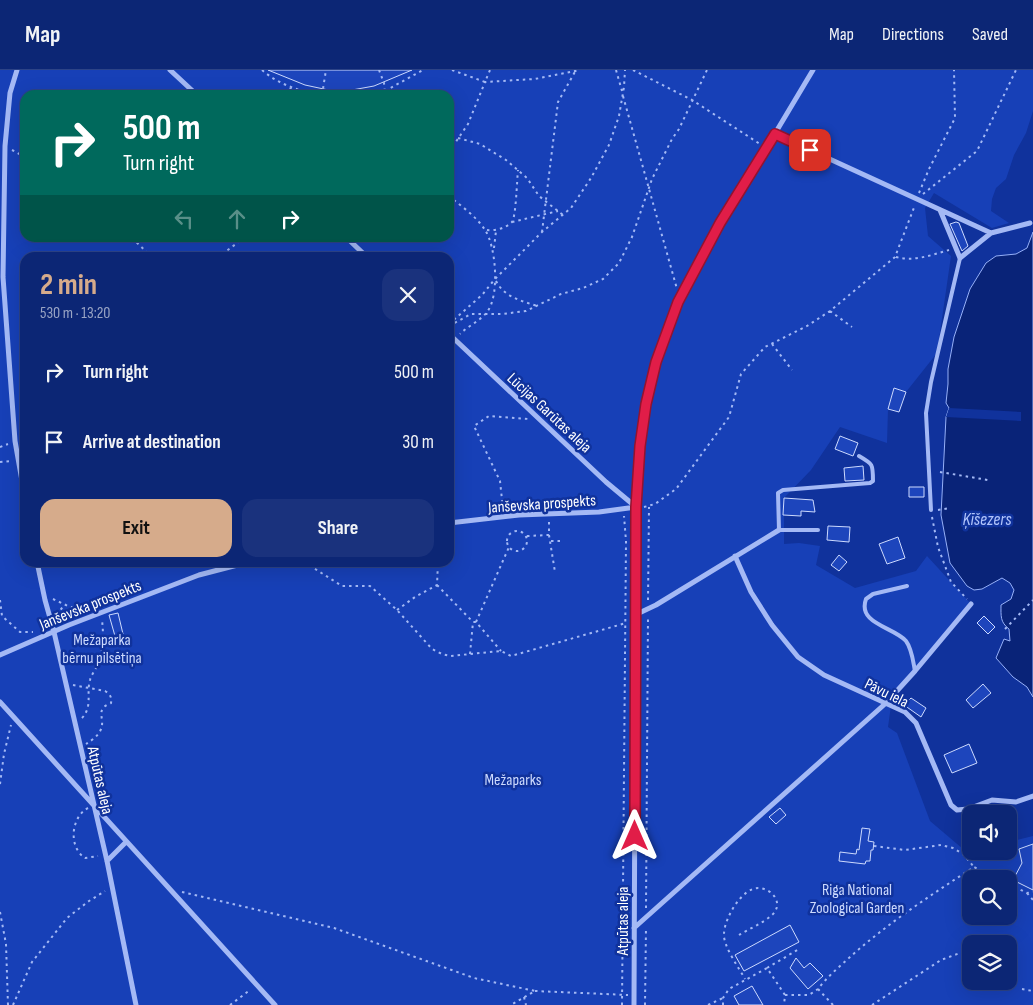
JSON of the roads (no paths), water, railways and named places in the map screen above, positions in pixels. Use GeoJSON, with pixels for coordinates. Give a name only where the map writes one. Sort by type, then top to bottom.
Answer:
{"type":"FeatureCollection","features":[{"type":"Feature","properties":{"kind":"street"},"geometry":{"type":"LineString","coordinates":[[17,70],[10,93],[5,146],[3,277],[15,441],[20,470]]}},
{"type":"Feature","properties":{"kind":"street"},"geometry":{"type":"LineString","coordinates":[[170,70],[192,90]]}},
{"type":"Feature","properties":{"kind":"street","name":"Atpūtas aleja"},"geometry":{"type":"LineString","coordinates":[[634,1005],[636,507],[640,446],[646,404],[656,362],[679,298],[720,223],[813,70]]}},
{"type":"Feature","properties":{"kind":"street"},"geometry":{"type":"LineString","coordinates":[[775,134],[991,233]]}},
{"type":"Feature","properties":{"kind":"street"},"geometry":{"type":"LineString","coordinates":[[940,210],[960,258],[991,233],[1030,223]]}},
{"type":"Feature","properties":{"kind":"street"},"geometry":{"type":"LineString","coordinates":[[351,242],[362,252]]}},
{"type":"Feature","properties":{"kind":"street","name":"Lūcijas Garūtas aleja"},"geometry":{"type":"LineString","coordinates":[[454,339],[606,482],[636,507]]}},
{"type":"Feature","properties":{"kind":"street","name":"Janševska prospekts"},"geometry":{"type":"LineString","coordinates":[[454,522],[504,517],[598,512],[636,507]]}},
{"type":"Feature","properties":{"kind":"street"},"geometry":{"type":"LineString","coordinates":[[636,617],[779,530]]}},
{"type":"Feature","properties":{"kind":"street","name":"Pāvu iela"},"geometry":{"type":"LineString","coordinates":[[735,556],[751,592],[772,625],[798,657],[824,675],[905,712],[916,723],[951,805],[957,810],[968,809],[992,800],[1016,802],[1033,796]]}},
{"type":"Feature","properties":{"kind":"street","name":"Atpūtas aleja"},"geometry":{"type":"LineString","coordinates":[[39,567],[45,600],[106,854],[136,1005]]}},
{"type":"Feature","properties":{"kind":"street","name":"Janševska prospekts"},"geometry":{"type":"LineString","coordinates":[[0,656],[91,616],[205,573],[229,567]]}},
{"type":"Feature","properties":{"kind":"street"},"geometry":{"type":"LineString","coordinates":[[634,928],[886,702],[915,672],[971,604]]}},
{"type":"Feature","properties":{"kind":"street"},"geometry":{"type":"LineString","coordinates":[[0,702],[275,1005]]}},
{"type":"Feature","properties":{"kind":"street"},"geometry":{"type":"LineString","coordinates":[[107,861],[126,842]]}},
{"type":"Feature","properties":{"kind":"lane"},"geometry":{"type":"LineString","coordinates":[[931,510],[926,413],[931,382],[960,258]]}},
{"type":"Feature","properties":{"kind":"lane"},"geometry":{"type":"LineString","coordinates":[[818,530],[779,530],[778,493],[780,491],[870,483],[873,480],[873,466],[871,462],[859,456]]}},
{"type":"Feature","properties":{"kind":"lane"},"geometry":{"type":"LineString","coordinates":[[907,586],[873,594],[866,598],[864,604],[867,614],[876,624],[905,640],[912,655],[915,672]]}},
{"type":"Feature","properties":{"kind":"water","name":"Ķīšezers"},"geometry":{"type":"Polygon","coordinates":[[[1033,232],[1033,697],[1027,687],[1013,677],[996,658],[1004,639],[1010,641],[1009,629],[1002,619],[1001,605],[1011,599],[1014,590],[1010,583],[1002,578],[982,589],[974,590],[967,586],[950,563],[941,515],[946,417],[949,408],[946,403],[948,369],[954,337],[970,289],[986,263],[996,256],[1016,254],[1027,248],[1033,232]]]}},
{"type":"Feature","properties":{"kind":"park label","name":"Mežaparka bērnu pilsētiņa"},"geometry":{"type":"Point","coordinates":[102,648]}},
{"type":"Feature","properties":{"kind":"park label","name":"Mežaparks"},"geometry":{"type":"Point","coordinates":[513,779]}},
{"type":"Feature","properties":{"kind":"park label","name":"Riga National Zoological Garden"},"geometry":{"type":"Point","coordinates":[857,898]}}]}
